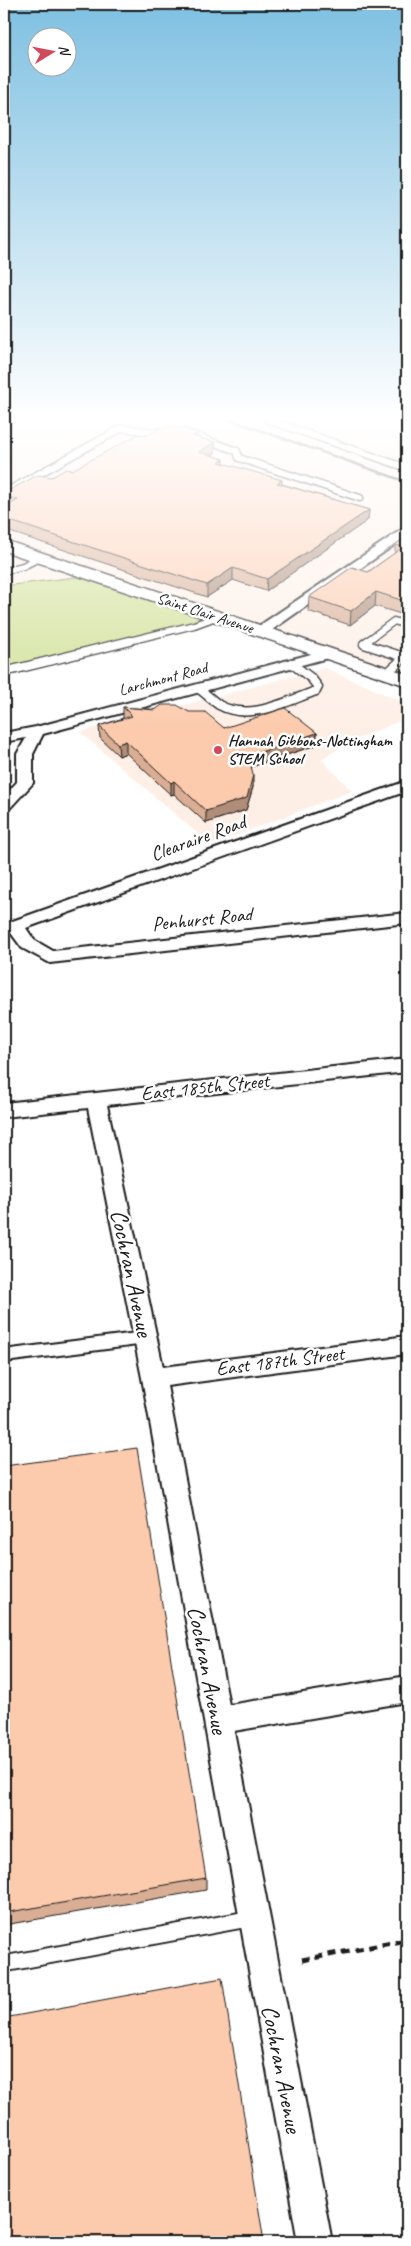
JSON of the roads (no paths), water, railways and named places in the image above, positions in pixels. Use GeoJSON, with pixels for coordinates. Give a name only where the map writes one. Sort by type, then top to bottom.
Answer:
{"type":"FeatureCollection","features":[{"type":"Feature","properties":{"kind":"street"},"geometry":{"type":"LineString","coordinates":[[261,631],[407,530]]}},
{"type":"Feature","properties":{"kind":"street","name":"Saint Clair Avenue"},"geometry":{"type":"LineString","coordinates":[[4,545],[407,680]]}},
{"type":"Feature","properties":{"kind":"street","name":"Larchmont Road"},"geometry":{"type":"LineString","coordinates":[[4,737],[37,731],[330,653]]}},
{"type":"Feature","properties":{"kind":"street"},"geometry":{"type":"LineString","coordinates":[[4,805],[25,783],[25,754],[37,731]]}},
{"type":"Feature","properties":{"kind":"street","name":"Clearaire Road"},"geometry":{"type":"LineString","coordinates":[[9,928],[407,786]]}},
{"type":"Feature","properties":{"kind":"street","name":"Penhurst Road"},"geometry":{"type":"LineString","coordinates":[[9,928],[28,944],[50,957],[407,918]]}},
{"type":"Feature","properties":{"kind":"street","name":"East 185th Street"},"geometry":{"type":"LineString","coordinates":[[4,1110],[407,1065]]}},
{"type":"Feature","properties":{"kind":"street","name":"Cochran Avenue"},"geometry":{"type":"LineString","coordinates":[[96,1100],[154,1378],[315,2242]]}},
{"type":"Feature","properties":{"kind":"street","name":"East 187th Street"},"geometry":{"type":"LineString","coordinates":[[154,1378],[407,1345]]}},
{"type":"Feature","properties":{"kind":"street"},"geometry":{"type":"LineString","coordinates":[[217,1720],[407,1689]]}},
{"type":"Feature","properties":{"kind":"lane"},"geometry":{"type":"LineString","coordinates":[[4,571],[24,566],[42,558]]}},
{"type":"Feature","properties":{"kind":"lane"},"geometry":{"type":"LineString","coordinates":[[4,672],[194,625],[216,616]]}},
{"type":"Feature","properties":{"kind":"lane"},"geometry":{"type":"LineString","coordinates":[[406,657],[364,644],[394,621],[407,625]]}},
{"type":"Feature","properties":{"kind":"lane"},"geometry":{"type":"LineString","coordinates":[[387,673],[406,657]]}},
{"type":"Feature","properties":{"kind":"lane"},"geometry":{"type":"LineString","coordinates":[[198,688],[220,705],[237,711],[252,712],[316,691],[318,687],[311,678],[291,663]]}},
{"type":"Feature","properties":{"kind":"lane"},"geometry":{"type":"LineString","coordinates":[[4,1356],[146,1338]]}},
{"type":"Feature","properties":{"kind":"lane"},"geometry":{"type":"LineString","coordinates":[[4,1964],[254,1918]]}},
{"type":"Feature","properties":{"kind":"place","name":"Hannah Gibbons-Nottingham STEM School"},"geometry":{"type":"Point","coordinates":[218,750]}}]}
